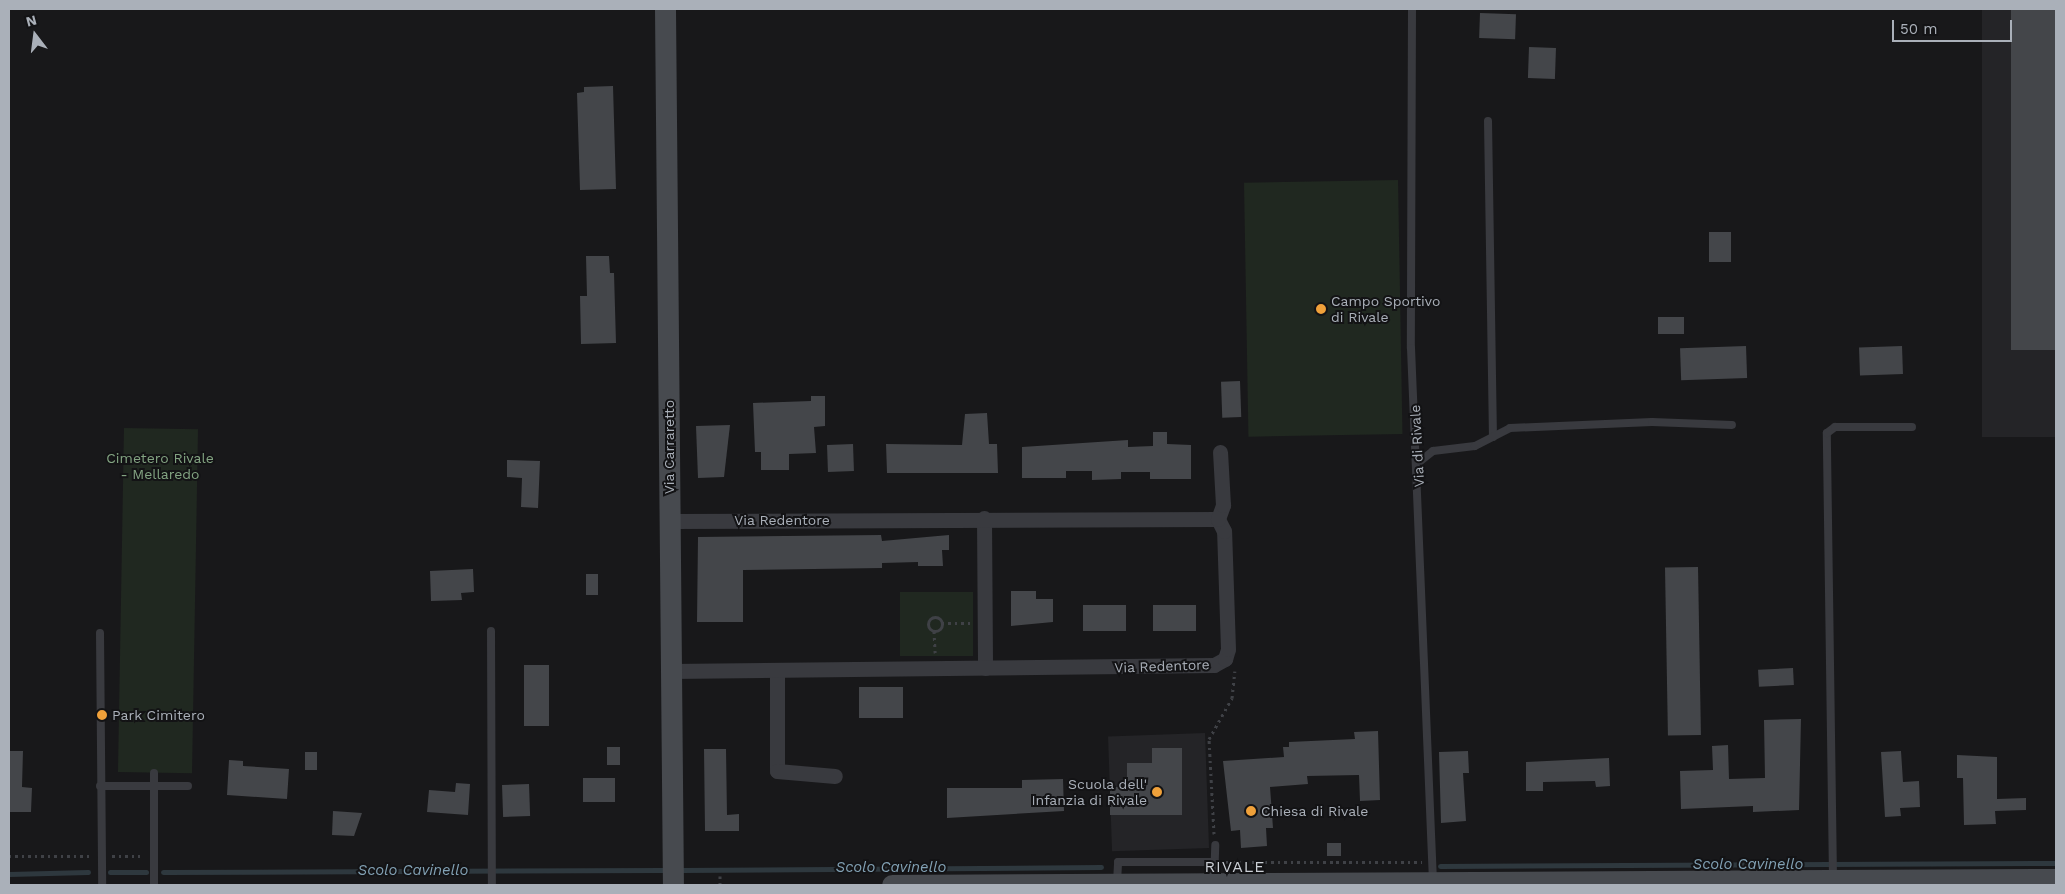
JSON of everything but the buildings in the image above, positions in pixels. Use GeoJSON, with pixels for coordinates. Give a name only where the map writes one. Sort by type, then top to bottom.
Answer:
{"type":"FeatureCollection","features":[{"type":"Feature","properties":{"kind":"street","name":"Via Carraretto"},"geometry":{"type":"LineString","coordinates":[[665,9],[673,885]]}},
{"type":"Feature","properties":{"kind":"street","name":"Via Redentore"},"geometry":{"type":"LineString","coordinates":[[671,671],[1205,667],[1221,662],[1228,642],[1224,531],[1218,519],[1223,505],[1220,452]]}},
{"type":"Feature","properties":{"kind":"street"},"geometry":{"type":"LineString","coordinates":[[984,518],[985,668]]}},
{"type":"Feature","properties":{"kind":"street","name":"Via Redentore"},"geometry":{"type":"LineString","coordinates":[[670,520],[1218,519]]}},
{"type":"Feature","properties":{"kind":"street"},"geometry":{"type":"LineString","coordinates":[[777,670],[777,771],[835,776]]}},
{"type":"Feature","properties":{"kind":"street"},"geometry":{"type":"LineString","coordinates":[[892,885],[1117,884],[1214,876],[1409,884],[1433,872],[2056,879]]}},
{"type":"Feature","properties":{"kind":"lane","name":"Via di Rivale"},"geometry":{"type":"LineString","coordinates":[[1412,9],[1411,348],[1419,462],[1433,872]]}},
{"type":"Feature","properties":{"kind":"lane"},"geometry":{"type":"LineString","coordinates":[[1488,121],[1493,436]]}},
{"type":"Feature","properties":{"kind":"lane"},"geometry":{"type":"LineString","coordinates":[[1419,462],[1433,451],[1475,446],[1510,428],[1538,425],[1732,425]]}},
{"type":"Feature","properties":{"kind":"lane"},"geometry":{"type":"LineString","coordinates":[[1833,876],[1827,433],[1835,427],[1912,427]]}},
{"type":"Feature","properties":{"kind":"lane"},"geometry":{"type":"LineString","coordinates":[[491,631],[492,882]]}},
{"type":"Feature","properties":{"kind":"lane"},"geometry":{"type":"LineString","coordinates":[[100,633],[102,885]]}},
{"type":"Feature","properties":{"kind":"lane"},"geometry":{"type":"LineString","coordinates":[[154,773],[154,885]]}},
{"type":"Feature","properties":{"kind":"lane"},"geometry":{"type":"LineString","coordinates":[[100,786],[188,786]]}},
{"type":"Feature","properties":{"kind":"lane"},"geometry":{"type":"LineString","coordinates":[[1214,876],[1215,845]]}},
{"type":"Feature","properties":{"kind":"path"},"geometry":{"type":"LineString","coordinates":[[935,659],[934,631],[927,625],[930,618],[938,617],[942,624]]}},
{"type":"Feature","properties":{"kind":"path"},"geometry":{"type":"LineString","coordinates":[[934,631],[942,624],[976,623]]}},
{"type":"Feature","properties":{"kind":"path"},"geometry":{"type":"LineString","coordinates":[[1215,845],[1209,739],[1232,698]]}},
{"type":"Feature","properties":{"kind":"path"},"geometry":{"type":"LineString","coordinates":[[9,856],[155,856]]}},
{"type":"Feature","properties":{"kind":"path"},"geometry":{"type":"LineString","coordinates":[[1214,876],[1433,872]]}},
{"type":"Feature","properties":{"kind":"path"},"geometry":{"type":"LineString","coordinates":[[720,876],[720,885]]}},
{"type":"Feature","properties":{"kind":"shaded area"},"geometry":{"type":"Polygon","coordinates":[[[1982,9],[2056,9],[2056,437],[1982,437],[1982,9]]]}},
{"type":"Feature","properties":{"kind":"shaded area","name":"Scuola dell' Infanzia di Rivale"},"geometry":{"type":"Polygon","coordinates":[[[1205,733],[1209,848],[1112,851],[1108,736],[1205,733]]]}},
{"type":"Feature","properties":{"kind":"green space","name":"Campo Sportivo di Rivale"},"geometry":{"type":"Polygon","coordinates":[[[1398,180],[1402,434],[1248,437],[1244,183],[1398,180]]]}},
{"type":"Feature","properties":{"kind":"green space","name":"Cimetero Rivale - Mellaredo"},"geometry":{"type":"Polygon","coordinates":[[[124,428],[198,429],[192,773],[118,772],[124,428]]]}},
{"type":"Feature","properties":{"kind":"green space"},"geometry":{"type":"Polygon","coordinates":[[[900,592],[973,592],[973,656],[900,656],[900,592]]]}},
{"type":"Feature","properties":{"kind":"waterway","name":"Scolo Cavinello"},"geometry":{"type":"LineString","coordinates":[[1440,866],[2056,863]]}},
{"type":"Feature","properties":{"kind":"waterway","name":"Scolo Cavinello"},"geometry":{"type":"LineString","coordinates":[[681,870],[1101,867]]}},
{"type":"Feature","properties":{"kind":"waterway","name":"Scolo Cavinello"},"geometry":{"type":"LineString","coordinates":[[163,872],[663,870]]}},
{"type":"Feature","properties":{"kind":"waterway","name":"Scolo Cavinello"},"geometry":{"type":"LineString","coordinates":[[9,874],[88,872]]}},
{"type":"Feature","properties":{"kind":"waterway","name":"Scolo Cavinello"},"geometry":{"type":"LineString","coordinates":[[110,872],[146,872]]}},
{"type":"Feature","properties":{"kind":"place","name":"Campo Sportivo di Rivale"},"geometry":{"type":"Point","coordinates":[1321,309]}},
{"type":"Feature","properties":{"kind":"place","name":"Park Cimitero"},"geometry":{"type":"Point","coordinates":[102,715]}},
{"type":"Feature","properties":{"kind":"place","name":"Scuola dell' Infanzia di Rivale"},"geometry":{"type":"Point","coordinates":[1157,792]}},
{"type":"Feature","properties":{"kind":"place","name":"Chiesa di Rivale"},"geometry":{"type":"Point","coordinates":[1251,811]}},
{"type":"Feature","properties":{"kind":"district","name":"RIVALE"},"geometry":{"type":"Point","coordinates":[1235,867]}}]}
